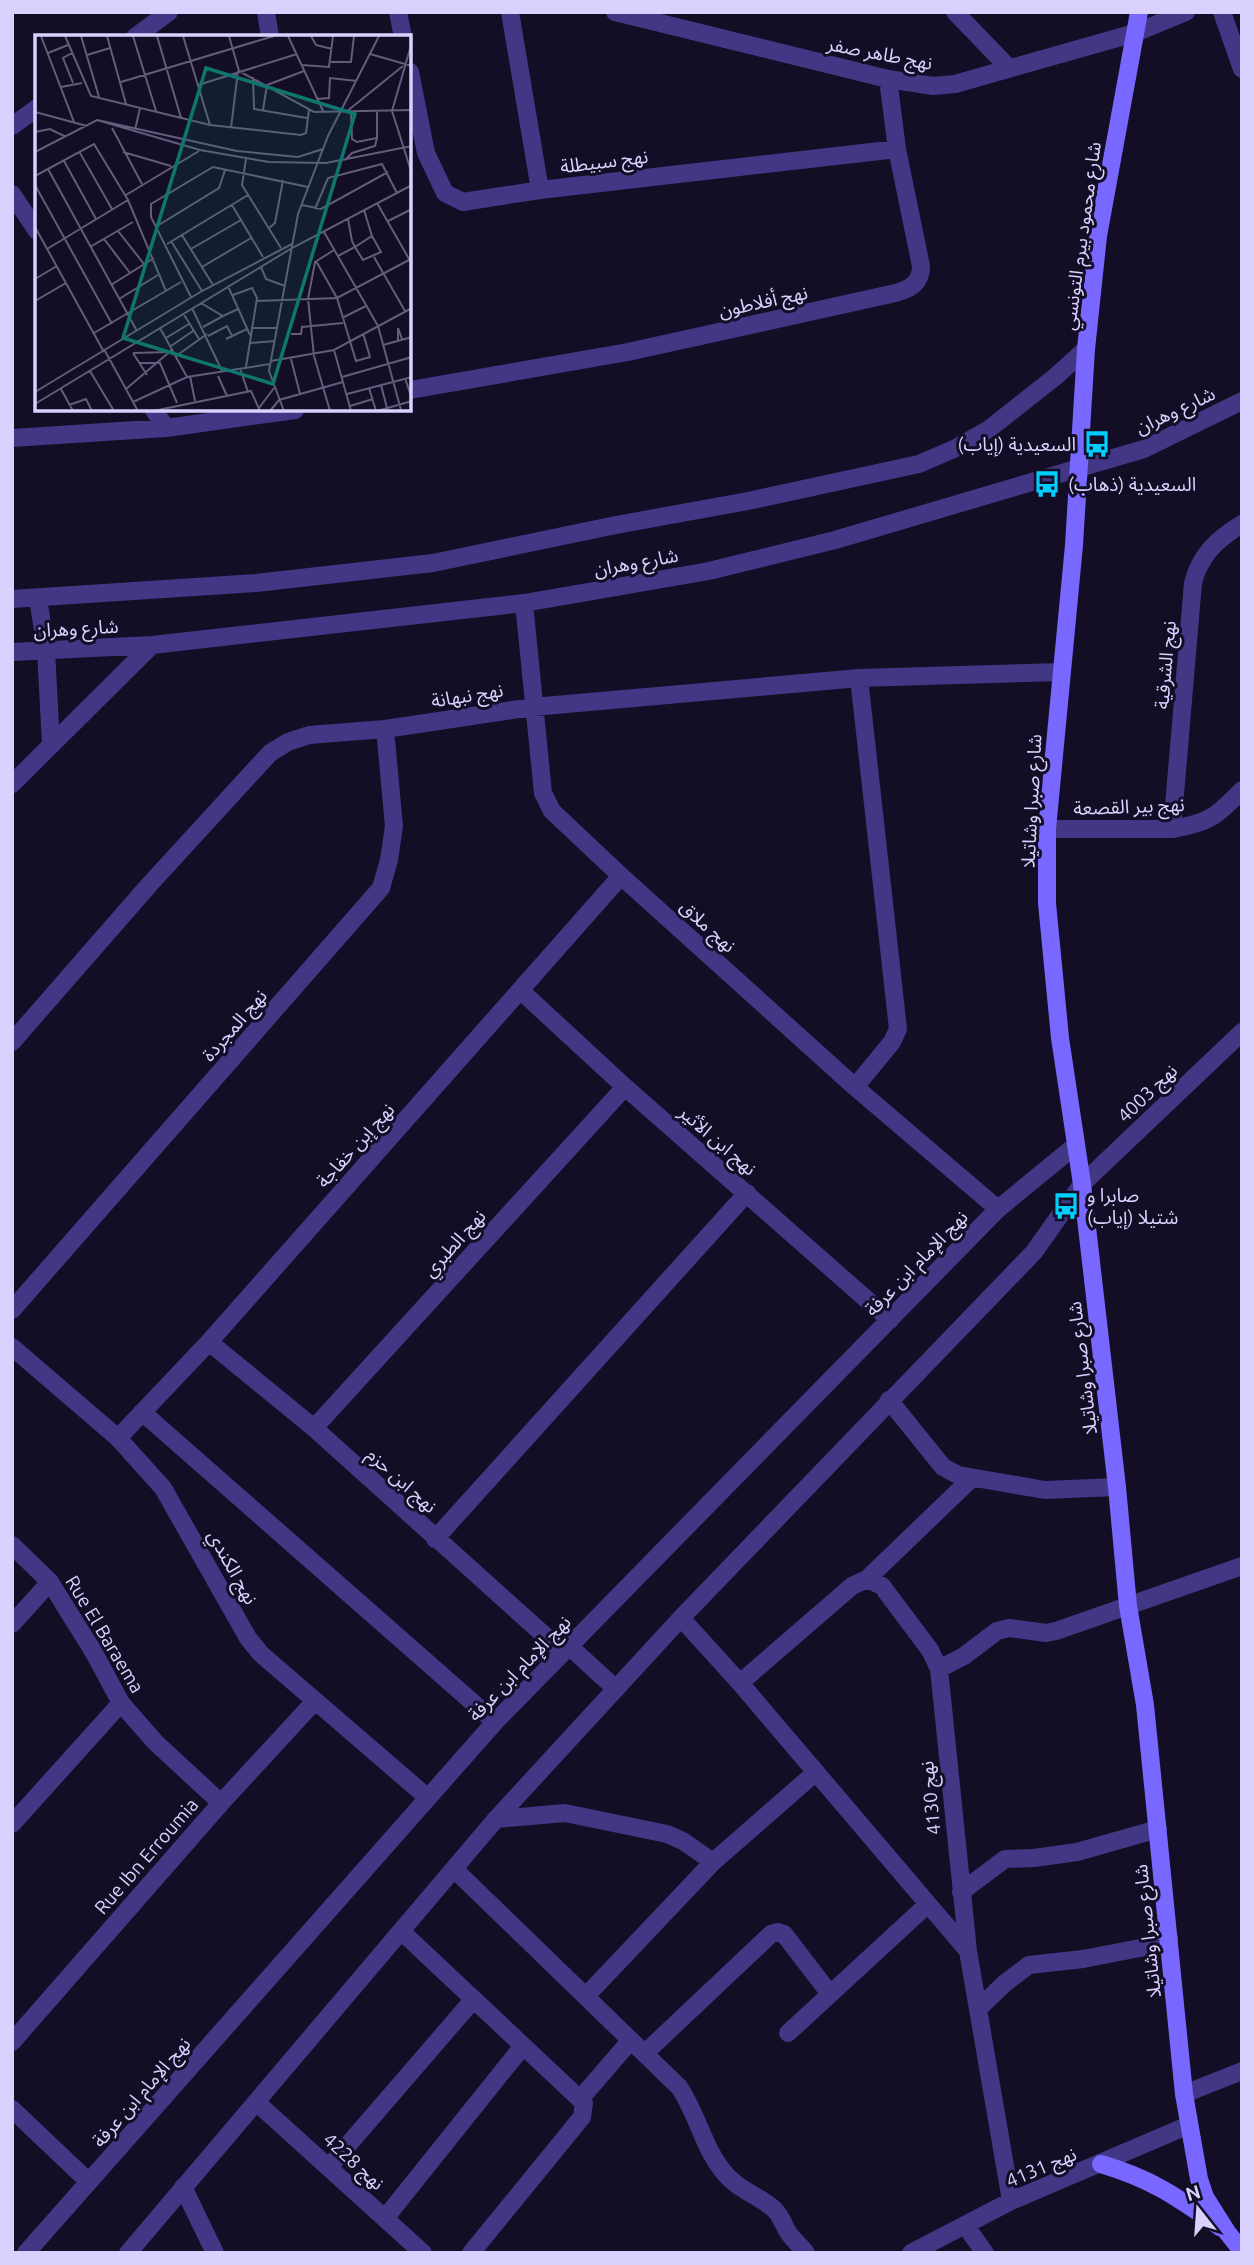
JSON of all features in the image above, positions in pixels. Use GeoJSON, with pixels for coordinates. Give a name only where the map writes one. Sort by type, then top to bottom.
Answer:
{"type":"FeatureCollection","features":[{"type":"Feature","properties":{"kind":"main road","name":"شارع محمود بيرم التونسي"},"geometry":{"type":"LineString","coordinates":[[1079,467],[1086,349],[1098,236],[1139,12]]}},
{"type":"Feature","properties":{"kind":"main road","name":"شارع صبرا وشاتيلا"},"geometry":{"type":"LineString","coordinates":[[1079,467],[1047,829],[1048,903],[1054,977],[1082,1184],[1128,1606],[1145,1704],[1184,2094],[1199,2179],[1205,2197],[1242,2251]]}},
{"type":"Feature","properties":{"kind":"main road"},"geometry":{"type":"LineString","coordinates":[[1101,2164],[1153,2183],[1227,2232]]}},
{"type":"Feature","properties":{"kind":"street"},"geometry":{"type":"LineString","coordinates":[[138,35],[169,12]]}},
{"type":"Feature","properties":{"kind":"street"},"geometry":{"type":"LineString","coordinates":[[266,12],[270,35]]}},
{"type":"Feature","properties":{"kind":"street"},"geometry":{"type":"LineString","coordinates":[[398,12],[403,35]]}},
{"type":"Feature","properties":{"kind":"street"},"geometry":{"type":"LineString","coordinates":[[510,12],[540,190]]}},
{"type":"Feature","properties":{"kind":"street","name":"نهج طاهر صفر"},"geometry":{"type":"LineString","coordinates":[[615,12],[888,79],[945,86],[1135,33],[1180,14]]}},
{"type":"Feature","properties":{"kind":"street"},"geometry":{"type":"LineString","coordinates":[[955,12],[1009,68]]}},
{"type":"Feature","properties":{"kind":"street"},"geometry":{"type":"LineString","coordinates":[[1222,12],[1242,69]]}},
{"type":"Feature","properties":{"kind":"street","name":"نهج سبيطلة"},"geometry":{"type":"LineString","coordinates":[[411,77],[425,153],[445,193],[463,202],[540,190],[897,149]]}},
{"type":"Feature","properties":{"kind":"street","name":"نهج أفلاطون"},"geometry":{"type":"LineString","coordinates":[[411,390],[628,352],[913,287],[921,277],[921,266],[897,149],[888,79]]}},
{"type":"Feature","properties":{"kind":"street"},"geometry":{"type":"LineString","coordinates":[[12,125],[35,109]]}},
{"type":"Feature","properties":{"kind":"street"},"geometry":{"type":"LineString","coordinates":[[12,194],[35,228]]}},
{"type":"Feature","properties":{"kind":"street"},"geometry":{"type":"LineString","coordinates":[[12,599],[256,583],[433,563],[615,525],[748,501],[919,464],[956,448],[989,429],[1086,349]]}},
{"type":"Feature","properties":{"kind":"street","name":"شارع وهران"},"geometry":{"type":"LineString","coordinates":[[12,652],[152,645],[524,603],[722,568],[835,540],[1144,449],[1242,401]]}},
{"type":"Feature","properties":{"kind":"street"},"geometry":{"type":"LineString","coordinates":[[155,411],[166,428]]}},
{"type":"Feature","properties":{"kind":"street"},"geometry":{"type":"LineString","coordinates":[[12,438],[166,428],[288,411]]}},
{"type":"Feature","properties":{"kind":"street","name":"نهج الشرقية"},"geometry":{"type":"LineString","coordinates":[[1172,829],[1193,583],[1200,559],[1212,545],[1242,524]]}},
{"type":"Feature","properties":{"kind":"street"},"geometry":{"type":"LineString","coordinates":[[38,597],[46,650],[51,745]]}},
{"type":"Feature","properties":{"kind":"street","name":"نهج ملاق"},"geometry":{"type":"LineString","coordinates":[[524,603],[543,793],[552,811],[855,1087],[998,1209]]}},
{"type":"Feature","properties":{"kind":"street"},"geometry":{"type":"LineString","coordinates":[[12,784],[152,645]]}},
{"type":"Feature","properties":{"kind":"street","name":"نهج نبهانة"},"geometry":{"type":"LineString","coordinates":[[12,1042],[149,885],[270,753],[288,742],[309,735],[385,729],[533,707],[859,678],[1061,672]]}},
{"type":"Feature","properties":{"kind":"street"},"geometry":{"type":"LineString","coordinates":[[855,1087],[892,1042],[898,1029],[859,678]]}},
{"type":"Feature","properties":{"kind":"street","name":"نهج المجردة"},"geometry":{"type":"LineString","coordinates":[[12,1310],[381,888],[394,826],[385,729]]}},
{"type":"Feature","properties":{"kind":"street","name":"نهج بير القصعة"},"geometry":{"type":"LineString","coordinates":[[1047,829],[1172,829],[1191,826],[1218,815],[1242,790]]}},
{"type":"Feature","properties":{"kind":"street","name":"نهج إبن خفاجة"},"geometry":{"type":"LineString","coordinates":[[118,1438],[209,1342],[621,876]]}},
{"type":"Feature","properties":{"kind":"street","name":"نهج ابن الأثير"},"geometry":{"type":"LineString","coordinates":[[520,990],[625,1087],[890,1320]]}},
{"type":"Feature","properties":{"kind":"street","name":"نهج 4003"},"geometry":{"type":"LineString","coordinates":[[128,2253],[496,1819],[681,1618],[1034,1252],[1082,1184],[1242,1032]]}},
{"type":"Feature","properties":{"kind":"street","name":"نهج الطبري"},"geometry":{"type":"LineString","coordinates":[[314,1428],[625,1087]]}},
{"type":"Feature","properties":{"kind":"street","name":"نهج الإمام ابن عرفة"},"geometry":{"type":"LineString","coordinates":[[26,2253],[495,1722],[998,1209],[1076,1145]]}},
{"type":"Feature","properties":{"kind":"street"},"geometry":{"type":"LineString","coordinates":[[435,1539],[747,1193]]}},
{"type":"Feature","properties":{"kind":"street","name":"نهج ابن حزم"},"geometry":{"type":"LineString","coordinates":[[209,1342],[314,1428],[435,1539],[616,1689]]}},
{"type":"Feature","properties":{"kind":"street","name":"نهج الكندي"},"geometry":{"type":"LineString","coordinates":[[12,1347],[118,1438],[163,1488],[248,1639],[261,1654],[428,1798]]}},
{"type":"Feature","properties":{"kind":"street"},"geometry":{"type":"LineString","coordinates":[[889,1400],[943,1467],[958,1475],[1045,1490],[1117,1487]]}},
{"type":"Feature","properties":{"kind":"street"},"geometry":{"type":"LineString","coordinates":[[142,1412],[495,1722]]}},
{"type":"Feature","properties":{"kind":"street"},"geometry":{"type":"LineString","coordinates":[[740,1684],[852,1586],[867,1579],[972,1478]]}},
{"type":"Feature","properties":{"kind":"street","name":"Rue El Baraema"},"geometry":{"type":"LineString","coordinates":[[12,1545],[50,1582],[93,1651],[121,1703],[155,1742],[221,1803]]}},
{"type":"Feature","properties":{"kind":"street"},"geometry":{"type":"LineString","coordinates":[[939,1669],[964,1656],[998,1631],[1009,1628],[1046,1633],[1056,1631],[1242,1566]]}},
{"type":"Feature","properties":{"kind":"street","name":"نهج 4130"},"geometry":{"type":"LineString","coordinates":[[867,1579],[882,1586],[930,1650],[939,1669],[968,1951],[1011,2202]]}},
{"type":"Feature","properties":{"kind":"street"},"geometry":{"type":"LineString","coordinates":[[12,1623],[50,1582]]}},
{"type":"Feature","properties":{"kind":"street"},"geometry":{"type":"LineString","coordinates":[[681,1618],[968,1951]]}},
{"type":"Feature","properties":{"kind":"street","name":"Rue Ibn Erroumia"},"geometry":{"type":"LineString","coordinates":[[12,2042],[221,1803],[315,1701]]}},
{"type":"Feature","properties":{"kind":"street"},"geometry":{"type":"LineString","coordinates":[[12,1824],[121,1703]]}},
{"type":"Feature","properties":{"kind":"street"},"geometry":{"type":"LineString","coordinates":[[586,1996],[713,1862],[816,1772]]}},
{"type":"Feature","properties":{"kind":"street"},"geometry":{"type":"LineString","coordinates":[[496,1819],[565,1812],[667,1834],[683,1841],[713,1862]]}},
{"type":"Feature","properties":{"kind":"street"},"geometry":{"type":"LineString","coordinates":[[961,1892],[1005,1859],[1077,1852],[1158,1829]]}},
{"type":"Feature","properties":{"kind":"street"},"geometry":{"type":"LineString","coordinates":[[454,1869],[638,2046],[685,2095],[706,2148],[723,2172],[747,2194],[772,2207],[785,2221],[788,2232],[806,2253]]}},
{"type":"Feature","properties":{"kind":"street"},"geometry":{"type":"LineString","coordinates":[[788,2033],[928,1904]]}},
{"type":"Feature","properties":{"kind":"street"},"geometry":{"type":"LineString","coordinates":[[401,1931],[584,2103],[582,2117],[471,2253]]}},
{"type":"Feature","properties":{"kind":"street"},"geometry":{"type":"LineString","coordinates":[[581,2098],[638,2046],[771,1934],[785,1934],[830,1994]]}},
{"type":"Feature","properties":{"kind":"street"},"geometry":{"type":"LineString","coordinates":[[978,2009],[1029,1965],[1083,1959],[1140,1948],[1170,1938]]}},
{"type":"Feature","properties":{"kind":"street"},"geometry":{"type":"LineString","coordinates":[[329,2167],[474,2000]]}},
{"type":"Feature","properties":{"kind":"street"},"geometry":{"type":"LineString","coordinates":[[386,2217],[523,2046]]}},
{"type":"Feature","properties":{"kind":"street"},"geometry":{"type":"LineString","coordinates":[[1184,2094],[1242,2071]]}},
{"type":"Feature","properties":{"kind":"street","name":"نهج 4228"},"geometry":{"type":"LineString","coordinates":[[256,2102],[386,2217],[402,2245],[423,2253]]}},
{"type":"Feature","properties":{"kind":"street"},"geometry":{"type":"LineString","coordinates":[[12,2109],[89,2182]]}},
{"type":"Feature","properties":{"kind":"street","name":"نهج 4131"},"geometry":{"type":"LineString","coordinates":[[911,2253],[1011,2202],[1189,2125]]}},
{"type":"Feature","properties":{"kind":"street"},"geometry":{"type":"LineString","coordinates":[[183,2187],[215,2253]]}},
{"type":"Feature","properties":{"kind":"street"},"geometry":{"type":"LineString","coordinates":[[965,2225],[985,2253]]}},
{"type":"Feature","properties":{"kind":"place","name":"السعيدية (إياب)"},"geometry":{"type":"Point","coordinates":[1097,444]}},
{"type":"Feature","properties":{"kind":"place","name":"السعيدية (ذهاب)"},"geometry":{"type":"Point","coordinates":[1047,484]}},
{"type":"Feature","properties":{"kind":"place","name":"صابرا و شتيلا (إياب)"},"geometry":{"type":"Point","coordinates":[1066,1206]}}]}
